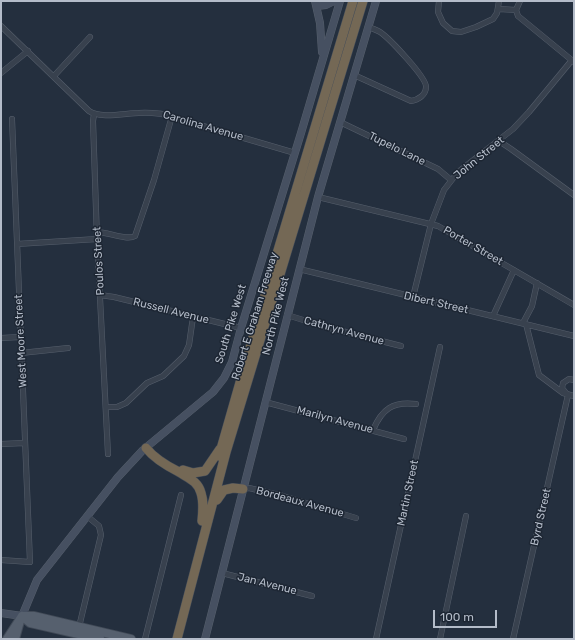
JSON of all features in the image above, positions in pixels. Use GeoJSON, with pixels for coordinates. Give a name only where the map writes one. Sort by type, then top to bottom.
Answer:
{"type":"FeatureCollection","features":[{"type":"Feature","properties":{"kind":"highway","name":"Robert E Graham Freeway"},"geometry":{"type":"LineString","coordinates":[[175,636],[268,281],[353,1]]}},
{"type":"Feature","properties":{"kind":"highway","name":"Robert E Graham Freeway"},"geometry":{"type":"LineString","coordinates":[[224,450],[363,1]]}},
{"type":"Feature","properties":{"kind":"highway"},"geometry":{"type":"LineString","coordinates":[[146,448],[153,456],[194,480],[201,492],[205,520]]}},
{"type":"Feature","properties":{"kind":"highway"},"geometry":{"type":"LineString","coordinates":[[165,463],[193,473],[205,471],[224,450]]}},
{"type":"Feature","properties":{"kind":"highway"},"geometry":{"type":"LineString","coordinates":[[224,450],[224,475],[227,482],[233,488]]}},
{"type":"Feature","properties":{"kind":"highway"},"geometry":{"type":"LineString","coordinates":[[205,520],[221,492],[228,488],[243,489]]}},
{"type":"Feature","properties":{"kind":"main road"},"geometry":{"type":"LineString","coordinates":[[316,4],[323,1]]}},
{"type":"Feature","properties":{"kind":"main road"},"geometry":{"type":"LineString","coordinates":[[316,4],[326,5],[334,1]]}},
{"type":"Feature","properties":{"kind":"main road"},"geometry":{"type":"LineString","coordinates":[[321,65],[340,1]]}},
{"type":"Feature","properties":{"kind":"main road","name":"North Pike West"},"geometry":{"type":"LineString","coordinates":[[205,639],[318,196],[376,1]]}},
{"type":"Feature","properties":{"kind":"main road"},"geometry":{"type":"LineString","coordinates":[[316,4],[322,40],[321,65]]}},
{"type":"Feature","properties":{"kind":"main road","name":"South Pike West"},"geometry":{"type":"LineString","coordinates":[[22,616],[37,580],[118,477],[146,448],[213,392],[224,378],[232,362],[321,65]]}},
{"type":"Feature","properties":{"kind":"main road"},"geometry":{"type":"LineString","coordinates":[[1,613],[34,616],[131,639]]}},
{"type":"Feature","properties":{"kind":"main road"},"geometry":{"type":"LineString","coordinates":[[6,639],[22,616]]}},
{"type":"Feature","properties":{"kind":"main road"},"geometry":{"type":"LineString","coordinates":[[14,639],[22,616]]}},
{"type":"Feature","properties":{"kind":"main road"},"geometry":{"type":"LineString","coordinates":[[22,616],[30,623],[100,639]]}},
{"type":"Feature","properties":{"kind":"street"},"geometry":{"type":"LineString","coordinates":[[439,1],[438,12],[443,23],[452,30],[461,32],[489,22],[496,16],[499,8],[499,1]]}},
{"type":"Feature","properties":{"kind":"street"},"geometry":{"type":"LineString","coordinates":[[520,1],[516,13],[573,61]]}},
{"type":"Feature","properties":{"kind":"street"},"geometry":{"type":"LineString","coordinates":[[499,8],[516,10]]}},
{"type":"Feature","properties":{"kind":"street"},"geometry":{"type":"LineString","coordinates":[[1,26],[89,111],[94,114]]}},
{"type":"Feature","properties":{"kind":"street"},"geometry":{"type":"LineString","coordinates":[[354,75],[411,101],[422,96],[426,89],[424,81],[402,54],[382,34],[369,27]]}},
{"type":"Feature","properties":{"kind":"street"},"geometry":{"type":"LineString","coordinates":[[54,76],[90,37]]}},
{"type":"Feature","properties":{"kind":"street"},"geometry":{"type":"LineString","coordinates":[[1,73],[28,51]]}},
{"type":"Feature","properties":{"kind":"street","name":"John Street"},"geometry":{"type":"LineString","coordinates":[[413,297],[431,224],[444,190],[451,180],[466,166],[508,134],[573,61]]}},
{"type":"Feature","properties":{"kind":"street","name":"Carolina Avenue"},"geometry":{"type":"LineString","coordinates":[[94,114],[153,113],[172,116],[295,153]]}},
{"type":"Feature","properties":{"kind":"street","name":"Poulos Street"},"geometry":{"type":"LineString","coordinates":[[94,114],[97,239],[108,454]]}},
{"type":"Feature","properties":{"kind":"street"},"geometry":{"type":"LineString","coordinates":[[97,232],[128,238],[135,236],[154,180],[172,116]]}},
{"type":"Feature","properties":{"kind":"street","name":"West Moore Street"},"geometry":{"type":"LineString","coordinates":[[1,560],[30,562],[12,119]]}},
{"type":"Feature","properties":{"kind":"street","name":"Tupelo Lane"},"geometry":{"type":"LineString","coordinates":[[340,122],[438,169],[451,180]]}},
{"type":"Feature","properties":{"kind":"street"},"geometry":{"type":"LineString","coordinates":[[499,141],[574,195]]}},
{"type":"Feature","properties":{"kind":"street","name":"Porter Street"},"geometry":{"type":"LineString","coordinates":[[318,196],[431,224],[448,231],[574,305]]}},
{"type":"Feature","properties":{"kind":"street"},"geometry":{"type":"LineString","coordinates":[[17,244],[97,239]]}},
{"type":"Feature","properties":{"kind":"street","name":"Dibert Street"},"geometry":{"type":"LineString","coordinates":[[299,269],[574,336]]}},
{"type":"Feature","properties":{"kind":"street"},"geometry":{"type":"LineString","coordinates":[[494,316],[514,270]]}},
{"type":"Feature","properties":{"kind":"street"},"geometry":{"type":"LineString","coordinates":[[537,283],[532,306],[524,323],[538,375],[563,393],[572,395]]}},
{"type":"Feature","properties":{"kind":"street","name":"Russell Avenue"},"geometry":{"type":"LineString","coordinates":[[100,295],[114,297],[241,328]]}},
{"type":"Feature","properties":{"kind":"street","name":"Cathryn Avenue"},"geometry":{"type":"LineString","coordinates":[[287,315],[326,327],[401,346]]}},
{"type":"Feature","properties":{"kind":"street"},"geometry":{"type":"LineString","coordinates":[[106,408],[117,407],[126,402],[147,383],[163,376],[184,356],[189,345],[193,317]]}},
{"type":"Feature","properties":{"kind":"street"},"geometry":{"type":"LineString","coordinates":[[1,338],[20,337]]}},
{"type":"Feature","properties":{"kind":"street","name":"Martin Street"},"geometry":{"type":"LineString","coordinates":[[376,639],[440,347]]}},
{"type":"Feature","properties":{"kind":"street"},"geometry":{"type":"LineString","coordinates":[[21,353],[68,348]]}},
{"type":"Feature","properties":{"kind":"street","name":"Byrd Street"},"geometry":{"type":"LineString","coordinates":[[513,639],[572,395],[562,390],[562,384],[566,380],[574,380]]}},
{"type":"Feature","properties":{"kind":"street","name":"Marilyn Avenue"},"geometry":{"type":"LineString","coordinates":[[265,402],[404,439]]}},
{"type":"Feature","properties":{"kind":"street"},"geometry":{"type":"LineString","coordinates":[[373,430],[378,418],[389,408],[400,403],[416,404]]}},
{"type":"Feature","properties":{"kind":"street"},"geometry":{"type":"LineString","coordinates":[[1,444],[25,443]]}},
{"type":"Feature","properties":{"kind":"street","name":"Bordeaux Avenue"},"geometry":{"type":"LineString","coordinates":[[243,489],[249,488],[283,496],[356,518]]}},
{"type":"Feature","properties":{"kind":"street"},"geometry":{"type":"LineString","coordinates":[[145,639],[181,495]]}},
{"type":"Feature","properties":{"kind":"street"},"geometry":{"type":"LineString","coordinates":[[79,627],[101,535],[99,526],[87,516]]}},
{"type":"Feature","properties":{"kind":"street"},"geometry":{"type":"LineString","coordinates":[[440,639],[466,516]]}},
{"type":"Feature","properties":{"kind":"street","name":"Jan Avenue"},"geometry":{"type":"LineString","coordinates":[[222,573],[312,596]]}}]}
